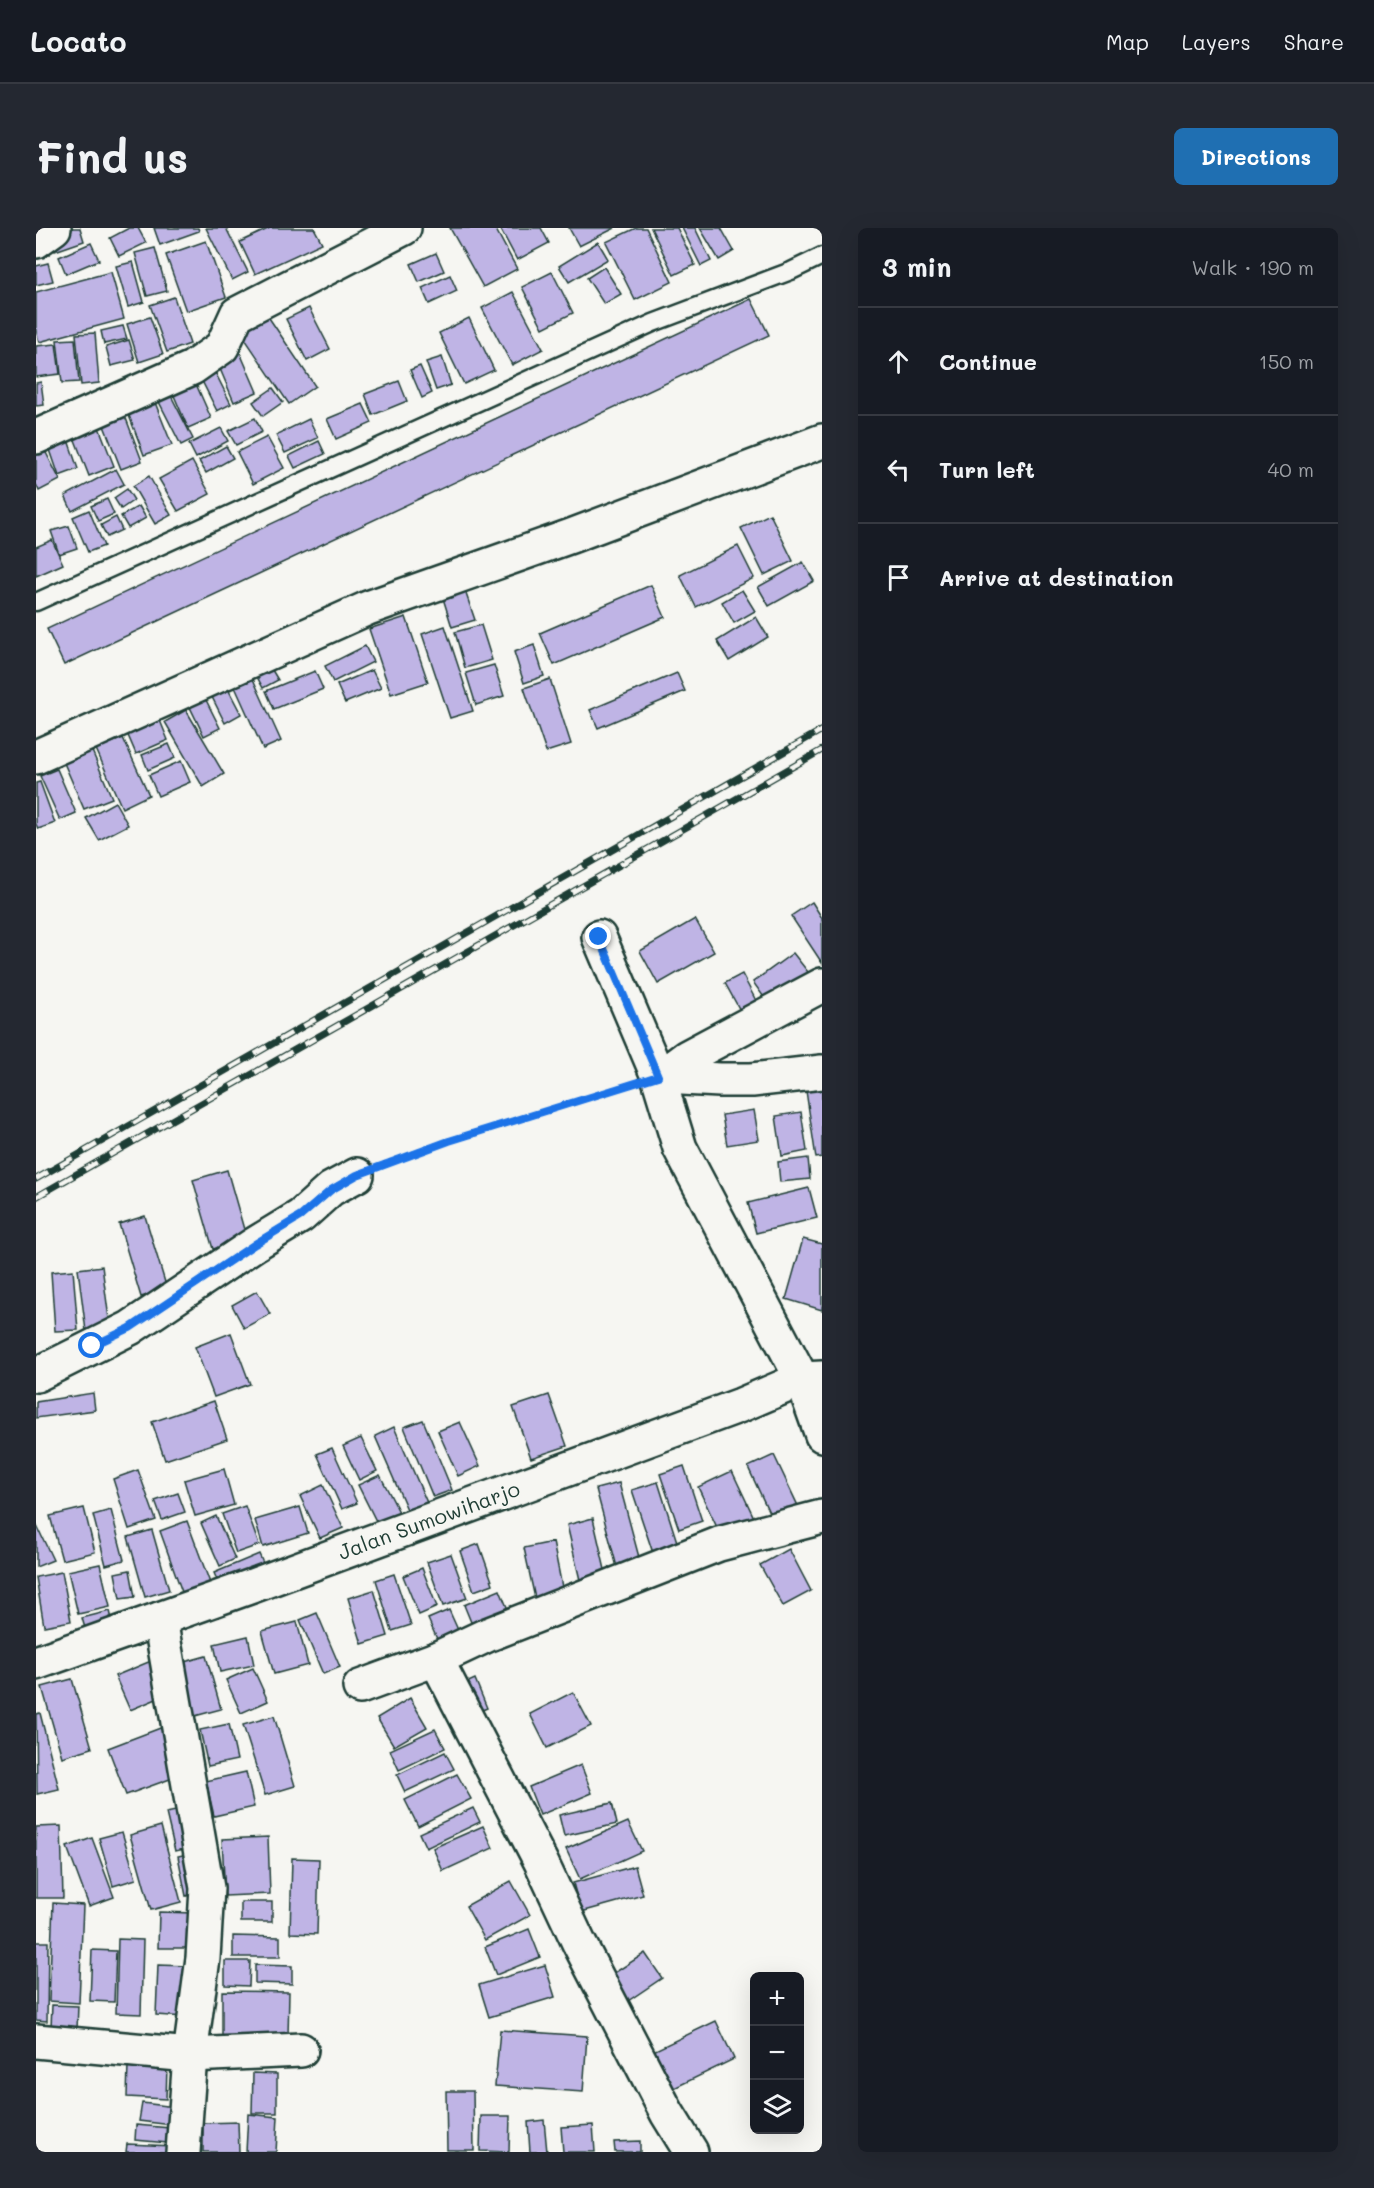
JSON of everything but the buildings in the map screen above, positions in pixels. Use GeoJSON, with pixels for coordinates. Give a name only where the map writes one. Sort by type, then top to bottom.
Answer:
{"type":"FeatureCollection","features":[{"type":"Feature","properties":{"kind":"street"},"geometry":{"type":"LineString","coordinates":[[36,241],[54,228]]}},
{"type":"Feature","properties":{"kind":"street"},"geometry":{"type":"LineString","coordinates":[[36,437],[192,368],[222,347],[237,314],[404,228]]}},
{"type":"Feature","properties":{"kind":"street"},"geometry":{"type":"LineString","coordinates":[[36,757],[368,608],[571,537],[822,441]]}},
{"type":"Feature","properties":{"kind":"street"},"geometry":{"type":"LineString","coordinates":[[599,937],[664,1073],[681,1148],[812,1378],[822,1435]]}},
{"type":"Feature","properties":{"kind":"street"},"geometry":{"type":"LineString","coordinates":[[664,1073],[687,1057],[822,986]]}},
{"type":"Feature","properties":{"kind":"street"},"geometry":{"type":"LineString","coordinates":[[664,1073],[682,1078],[752,1080],[822,1072]]}},
{"type":"Feature","properties":{"kind":"street"},"geometry":{"type":"LineString","coordinates":[[36,1375],[130,1328],[301,1216],[331,1190],[357,1175]]}},
{"type":"Feature","properties":{"kind":"street","name":"Jalan Sumowiharjo"},"geometry":{"type":"LineString","coordinates":[[36,1663],[812,1378]]}},
{"type":"Feature","properties":{"kind":"street"},"geometry":{"type":"LineString","coordinates":[[360,1687],[436,1659],[488,1635],[719,1544],[822,1517]]}},
{"type":"Feature","properties":{"kind":"street"},"geometry":{"type":"LineString","coordinates":[[160,1619],[207,1888],[204,1958],[190,2055],[183,2152]]}},
{"type":"Feature","properties":{"kind":"street"},"geometry":{"type":"LineString","coordinates":[[436,1659],[541,1862],[579,1943],[667,2113],[691,2152]]}},
{"type":"Feature","properties":{"kind":"street"},"geometry":{"type":"LineString","coordinates":[[36,2042],[190,2055],[301,2050]]}},
{"type":"Feature","properties":{"kind":"lane"},"geometry":{"type":"LineString","coordinates":[[36,602],[653,323],[791,272],[822,256]]}},
{"type":"Feature","properties":{"kind":"path"},"geometry":{"type":"LineString","coordinates":[[357,1175],[449,1141],[664,1073]]}},
{"type":"Feature","properties":{"kind":"railway"},"geometry":{"type":"LineString","coordinates":[[36,1179],[822,730]]}},
{"type":"Feature","properties":{"kind":"railway"},"geometry":{"type":"LineString","coordinates":[[36,1197],[822,750]]}},
{"type":"Feature","properties":{"kind":"route"},"geometry":{"type":"LineString","coordinates":[[92,1346],[130,1328],[192,1285],[301,1216],[331,1190],[357,1175],[449,1141],[658,1076],[599,937]]}}]}
